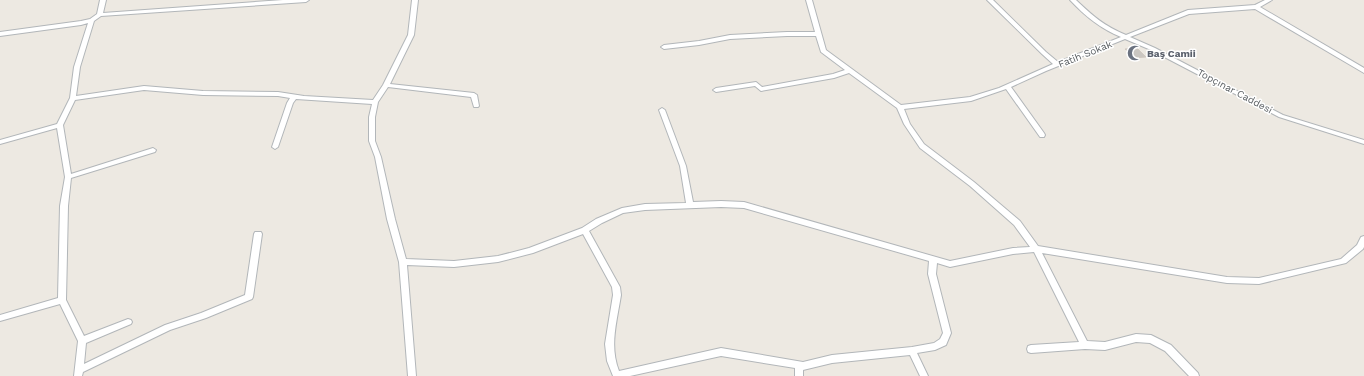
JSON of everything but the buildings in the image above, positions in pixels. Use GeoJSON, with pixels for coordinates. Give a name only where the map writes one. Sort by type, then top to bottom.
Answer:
{"type":"FeatureCollection","features":[{"type":"Feature","properties":{"kind":"street"},"geometry":{"type":"LineString","coordinates":[[100,15],[103,0]]}},
{"type":"Feature","properties":{"kind":"street"},"geometry":{"type":"LineString","coordinates":[[0,34],[28,32],[92,20],[100,15],[306,0]]}},
{"type":"Feature","properties":{"kind":"street"},"geometry":{"type":"LineString","coordinates":[[412,376],[403,262],[391,219],[378,157],[372,141],[372,117],[375,102],[386,85],[411,35],[415,0]]}},
{"type":"Feature","properties":{"kind":"street"},"geometry":{"type":"LineString","coordinates":[[809,0],[823,52],[900,107],[907,124],[922,146],[972,184],[1017,223],[1036,249],[1085,345]]}},
{"type":"Feature","properties":{"kind":"street"},"geometry":{"type":"LineString","coordinates":[[990,0],[1058,65]]}},
{"type":"Feature","properties":{"kind":"street","name":"Topçınar Caddesi"},"geometry":{"type":"LineString","coordinates":[[1073,0],[1094,20],[1109,30],[1128,37],[1281,116],[1364,142]]}},
{"type":"Feature","properties":{"kind":"street","name":"Fatih Sokak"},"geometry":{"type":"LineString","coordinates":[[900,107],[971,99],[1007,86],[1128,37],[1167,19],[1188,12],[1256,7],[1269,0]]}},
{"type":"Feature","properties":{"kind":"street"},"geometry":{"type":"LineString","coordinates":[[1256,7],[1364,71]]}},
{"type":"Feature","properties":{"kind":"street"},"geometry":{"type":"LineString","coordinates":[[79,373],[82,341],[62,300],[64,206],[68,177],[60,126],[72,98],[77,67],[92,20]]}},
{"type":"Feature","properties":{"kind":"street"},"geometry":{"type":"LineString","coordinates":[[664,46],[699,43],[730,37],[818,34]]}},
{"type":"Feature","properties":{"kind":"street"},"geometry":{"type":"LineString","coordinates":[[716,90],[756,84],[761,89],[834,76],[848,71]]}},
{"type":"Feature","properties":{"kind":"street"},"geometry":{"type":"LineString","coordinates":[[386,85],[474,95],[476,106]]}},
{"type":"Feature","properties":{"kind":"street"},"geometry":{"type":"LineString","coordinates":[[1007,86],[1042,135]]}},
{"type":"Feature","properties":{"kind":"street"},"geometry":{"type":"LineString","coordinates":[[72,98],[144,88],[203,94],[278,94],[294,97],[375,102]]}},
{"type":"Feature","properties":{"kind":"street"},"geometry":{"type":"LineString","coordinates":[[275,147],[290,103],[294,97]]}},
{"type":"Feature","properties":{"kind":"street"},"geometry":{"type":"LineString","coordinates":[[662,110],[683,166],[690,205]]}},
{"type":"Feature","properties":{"kind":"street"},"geometry":{"type":"LineString","coordinates":[[0,142],[60,126]]}},
{"type":"Feature","properties":{"kind":"street"},"geometry":{"type":"LineString","coordinates":[[68,177],[153,150]]}},
{"type":"Feature","properties":{"kind":"street"},"geometry":{"type":"LineString","coordinates":[[403,262],[454,264],[498,259],[530,251],[585,230],[599,221],[622,211],[644,207],[690,205],[744,205],[950,264],[1013,251],[1036,249],[1228,280],[1259,281],[1343,261],[1360,247],[1364,239]]}},
{"type":"Feature","properties":{"kind":"street"},"geometry":{"type":"LineString","coordinates":[[585,230],[616,287],[617,295],[609,344],[611,361],[617,376],[721,352],[799,371],[832,359],[912,351],[935,346],[943,342],[947,333],[932,274],[933,260]]}},
{"type":"Feature","properties":{"kind":"street"},"geometry":{"type":"LineString","coordinates":[[79,373],[168,327],[203,316],[249,298],[258,234]]}},
{"type":"Feature","properties":{"kind":"street"},"geometry":{"type":"LineString","coordinates":[[0,318],[62,300]]}},
{"type":"Feature","properties":{"kind":"street"},"geometry":{"type":"LineString","coordinates":[[82,341],[128,322]]}},
{"type":"Feature","properties":{"kind":"street"},"geometry":{"type":"LineString","coordinates":[[1031,349],[1085,345],[1105,346],[1136,338],[1151,339],[1168,348],[1195,376]]}},
{"type":"Feature","properties":{"kind":"street"},"geometry":{"type":"LineString","coordinates":[[912,351],[924,376]]}},
{"type":"Feature","properties":{"kind":"place","name":"Baş Camii"},"geometry":{"type":"Point","coordinates":[1135,53]}}]}
